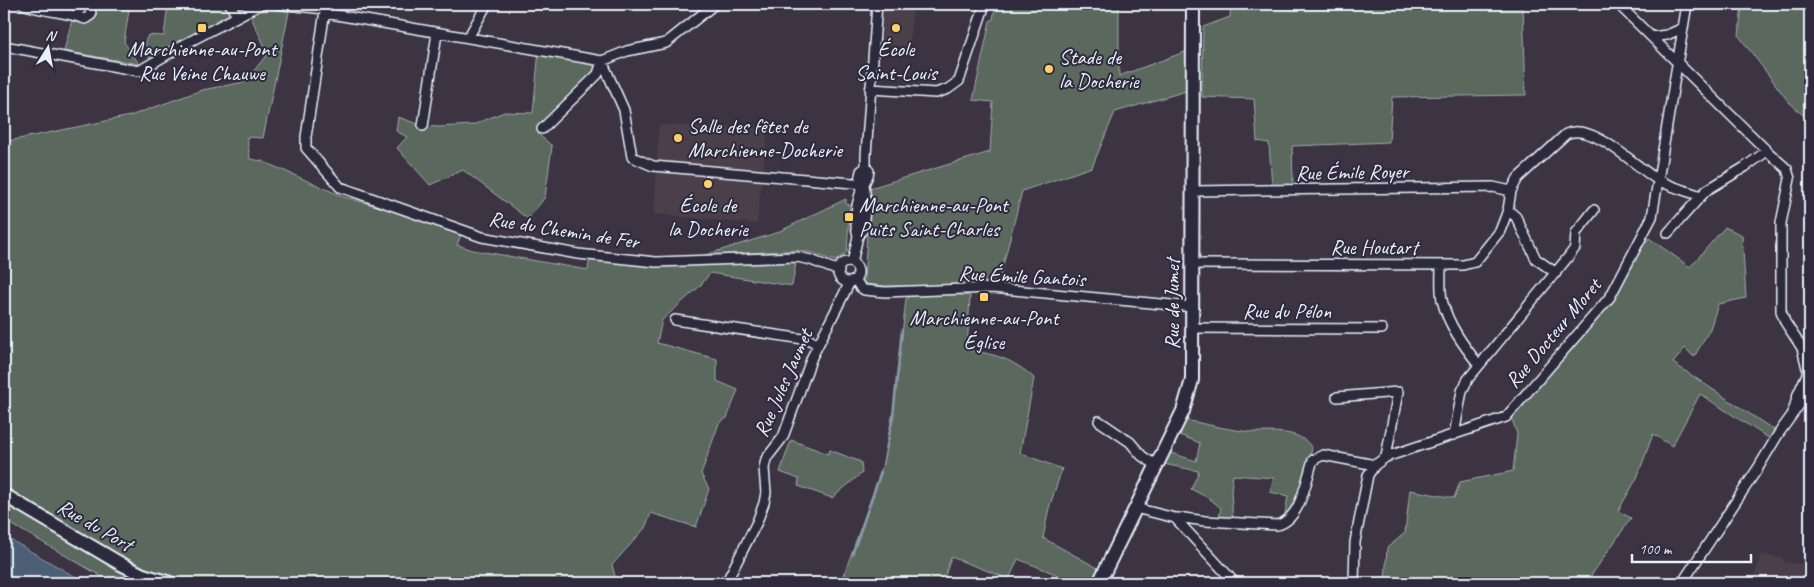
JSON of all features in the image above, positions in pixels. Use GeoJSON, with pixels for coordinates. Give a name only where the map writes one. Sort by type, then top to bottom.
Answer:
{"type":"FeatureCollection","features":[{"type":"Feature","properties":{"kind":"street"},"geometry":{"type":"LineString","coordinates":[[23,4],[34,9],[76,16]]}},
{"type":"Feature","properties":{"kind":"street"},"geometry":{"type":"LineString","coordinates":[[230,4],[237,16]]}},
{"type":"Feature","properties":{"kind":"street"},"geometry":{"type":"LineString","coordinates":[[4,46],[139,71],[185,44],[261,4]]}},
{"type":"Feature","properties":{"kind":"street"},"geometry":{"type":"LineString","coordinates":[[277,4],[326,9],[437,33],[602,61],[627,51],[666,43],[715,4]]}},
{"type":"Feature","properties":{"kind":"street"},"geometry":{"type":"LineString","coordinates":[[468,38],[487,4]]}},
{"type":"Feature","properties":{"kind":"street"},"geometry":{"type":"LineString","coordinates":[[852,263],[858,236],[863,229],[866,199],[864,184],[869,171],[866,167],[877,4]]}},
{"type":"Feature","properties":{"kind":"street"},"geometry":{"type":"LineString","coordinates":[[870,89],[936,93],[943,92],[954,86],[959,81],[964,68],[985,4]]}},
{"type":"Feature","properties":{"kind":"street","name":"Rue de Jumet"},"geometry":{"type":"LineString","coordinates":[[1099,583],[1183,410],[1192,380],[1193,4]]}},
{"type":"Feature","properties":{"kind":"street"},"geometry":{"type":"LineString","coordinates":[[1618,4],[1787,169],[1790,179],[1781,223],[1781,311],[1785,322],[1806,349],[1808,372],[1798,394],[1793,412]]}},
{"type":"Feature","properties":{"kind":"street","name":"Rue Docteur Moret"},"geometry":{"type":"LineString","coordinates":[[1375,464],[1386,457],[1506,417],[1610,297],[1652,217],[1686,4]]}},
{"type":"Feature","properties":{"kind":"street","name":"Rue du Chemin de Fer"},"geometry":{"type":"LineString","coordinates":[[326,9],[306,137],[306,148],[340,187],[482,237],[578,254],[656,262],[797,257],[811,260],[839,271]]}},
{"type":"Feature","properties":{"kind":"street"},"geometry":{"type":"LineString","coordinates":[[1652,37],[1667,35],[1683,28]]}},
{"type":"Feature","properties":{"kind":"street"},"geometry":{"type":"LineString","coordinates":[[423,126],[437,33]]}},
{"type":"Feature","properties":{"kind":"street"},"geometry":{"type":"LineString","coordinates":[[542,129],[598,74],[602,61]]}},
{"type":"Feature","properties":{"kind":"street"},"geometry":{"type":"LineString","coordinates":[[602,61],[624,110],[632,157],[653,166],[864,184]]}},
{"type":"Feature","properties":{"kind":"street"},"geometry":{"type":"LineString","coordinates":[[1511,192],[1518,178],[1566,134],[1572,131],[1583,132],[1616,148],[1658,180],[1701,196]]}},
{"type":"Feature","properties":{"kind":"street"},"geometry":{"type":"LineString","coordinates":[[1668,233],[1707,190],[1767,151]]}},
{"type":"Feature","properties":{"kind":"street","name":"Rue Émile Royer"},"geometry":{"type":"LineString","coordinates":[[1193,191],[1493,187],[1511,192]]}},
{"type":"Feature","properties":{"kind":"street","name":"Rue Houtart"},"geometry":{"type":"LineString","coordinates":[[1192,264],[1463,265],[1475,262],[1500,231],[1508,210],[1511,192]]}},
{"type":"Feature","properties":{"kind":"street"},"geometry":{"type":"LineString","coordinates":[[1508,210],[1516,217],[1536,259],[1556,273]]}},
{"type":"Feature","properties":{"kind":"street"},"geometry":{"type":"LineString","coordinates":[[1454,435],[1462,391],[1468,379],[1575,248],[1576,233],[1594,210]]}},
{"type":"Feature","properties":{"kind":"street"},"geometry":{"type":"LineString","coordinates":[[852,263],[858,270],[852,280],[841,278],[839,271],[842,264],[852,263]]}},
{"type":"Feature","properties":{"kind":"street"},"geometry":{"type":"LineString","coordinates":[[1441,265],[1442,298],[1446,311],[1463,345],[1479,365]]}},
{"type":"Feature","properties":{"kind":"street","name":"Rue Émile Gantois"},"geometry":{"type":"LineString","coordinates":[[852,280],[864,290],[885,292],[992,288],[1193,307]]}},
{"type":"Feature","properties":{"kind":"street","name":"Rue Jules Jaumet"},"geometry":{"type":"LineString","coordinates":[[726,583],[764,503],[766,493],[764,468],[766,459],[783,437],[802,381],[818,345],[852,280]]}},
{"type":"Feature","properties":{"kind":"street"},"geometry":{"type":"LineString","coordinates":[[674,320],[810,340],[818,345]]}},
{"type":"Feature","properties":{"kind":"street","name":"Rue du Pélon"},"geometry":{"type":"LineString","coordinates":[[1192,328],[1382,329]]}},
{"type":"Feature","properties":{"kind":"street"},"geometry":{"type":"LineString","coordinates":[[1682,583],[1793,412],[1810,390]]}},
{"type":"Feature","properties":{"kind":"street"},"geometry":{"type":"LineString","coordinates":[[1337,397],[1398,392],[1386,457]]}},
{"type":"Feature","properties":{"kind":"street"},"geometry":{"type":"LineString","coordinates":[[1099,421],[1130,442],[1142,456],[1156,465]]}},
{"type":"Feature","properties":{"kind":"street"},"geometry":{"type":"LineString","coordinates":[[1135,508],[1175,518],[1205,521],[1283,523],[1296,511],[1312,464],[1317,457],[1323,455],[1375,464],[1368,475],[1355,542],[1354,583]]}},
{"type":"Feature","properties":{"kind":"street","name":"Rue du Port"},"geometry":{"type":"LineString","coordinates":[[4,495],[121,564],[170,583]]}},
{"type":"Feature","properties":{"kind":"street"},"geometry":{"type":"LineString","coordinates":[[1175,518],[1235,583]]}},
{"type":"Feature","properties":{"kind":"shaded area","name":"École Saint-Louis"},"geometry":{"type":"Polygon","coordinates":[[[884,4],[913,4],[909,47],[881,45],[884,4]]]}},
{"type":"Feature","properties":{"kind":"shaded area","name":"École de la Docherie"},"geometry":{"type":"Polygon","coordinates":[[[659,125],[768,127],[757,224],[654,214],[659,125]]]}},
{"type":"Feature","properties":{"kind":"shaded area"},"geometry":{"type":"Polygon","coordinates":[[[1761,554],[1782,558],[1785,562],[1810,565],[1810,583],[1752,583],[1761,554]]]}},
{"type":"Feature","properties":{"kind":"green space"},"geometry":{"type":"Polygon","coordinates":[[[76,4],[130,4],[124,42],[139,64],[64,51],[76,4]]]}},
{"type":"Feature","properties":{"kind":"green space"},"geometry":{"type":"Polygon","coordinates":[[[168,4],[246,4],[150,60],[145,42],[148,35],[164,36],[168,4]]]}},
{"type":"Feature","properties":{"kind":"green space"},"geometry":{"type":"Polygon","coordinates":[[[996,4],[1119,4],[1119,76],[1193,49],[1193,89],[1115,112],[1092,167],[1022,191],[998,285],[886,286],[866,284],[864,281],[870,188],[990,152],[993,102],[973,100],[990,21],[993,19],[996,4]]]}},
{"type":"Feature","properties":{"kind":"green space"},"geometry":{"type":"Polygon","coordinates":[[[1231,4],[1523,4],[1526,95],[1392,97],[1389,142],[1292,146],[1293,185],[1272,187],[1269,143],[1257,141],[1254,99],[1202,97],[1203,27],[1230,17],[1231,4]]]}},
{"type":"Feature","properties":{"kind":"green space"},"geometry":{"type":"Polygon","coordinates":[[[1742,4],[1810,4],[1810,116],[1803,115],[1788,101],[1739,36],[1742,4]]]}},
{"type":"Feature","properties":{"kind":"green space"},"geometry":{"type":"Polygon","coordinates":[[[266,6],[289,12],[263,138],[247,137],[250,159],[262,161],[344,197],[463,230],[457,245],[473,250],[588,270],[590,255],[631,261],[797,257],[792,286],[710,273],[700,286],[662,320],[657,343],[717,359],[717,381],[738,390],[727,418],[719,423],[701,474],[709,489],[696,527],[651,513],[645,528],[612,565],[617,583],[113,583],[4,520],[4,142],[130,116],[202,90],[245,82],[268,53],[249,13],[266,6]]]}},
{"type":"Feature","properties":{"kind":"green space"},"geometry":{"type":"Polygon","coordinates":[[[539,50],[602,61],[598,74],[538,134],[552,146],[545,197],[528,219],[463,170],[430,185],[397,148],[407,137],[396,131],[398,117],[423,126],[439,127],[473,125],[504,112],[533,113],[539,50]]]}},
{"type":"Feature","properties":{"kind":"green space"},"geometry":{"type":"Polygon","coordinates":[[[846,199],[846,204],[850,205],[847,251],[835,261],[813,253],[797,250],[702,256],[776,233],[846,199]]]}},
{"type":"Feature","properties":{"kind":"green space"},"geometry":{"type":"Polygon","coordinates":[[[1725,227],[1742,235],[1746,298],[1718,304],[1710,329],[1694,357],[1685,348],[1673,363],[1774,430],[1770,439],[1700,394],[1672,446],[1653,434],[1637,478],[1618,511],[1631,518],[1586,583],[1385,583],[1387,548],[1405,533],[1410,490],[1454,498],[1460,482],[1513,471],[1517,434],[1511,416],[1611,294],[1649,238],[1690,267],[1725,227]]]}},
{"type":"Feature","properties":{"kind":"green space"},"geometry":{"type":"Polygon","coordinates":[[[918,290],[970,296],[967,350],[1003,358],[1019,366],[1034,378],[1020,453],[1062,469],[1049,508],[1043,538],[1105,572],[1099,583],[1078,583],[1018,559],[1009,579],[951,557],[945,576],[953,583],[841,583],[883,465],[893,416],[906,299],[918,290]]]}},
{"type":"Feature","properties":{"kind":"green space"},"geometry":{"type":"Polygon","coordinates":[[[1185,420],[1243,431],[1276,432],[1300,437],[1312,448],[1299,502],[1284,519],[1288,496],[1270,492],[1274,478],[1233,475],[1231,490],[1233,523],[1219,517],[1221,508],[1210,499],[1191,489],[1199,471],[1163,464],[1168,452],[1196,461],[1200,443],[1177,434],[1185,420]]]}},
{"type":"Feature","properties":{"kind":"green space"},"geometry":{"type":"Polygon","coordinates":[[[791,440],[828,454],[830,450],[861,462],[862,473],[832,498],[798,486],[799,479],[780,472],[791,440]]]}},
{"type":"Feature","properties":{"kind":"water"},"geometry":{"type":"Polygon","coordinates":[[[4,536],[86,583],[4,583],[4,536]]]}},
{"type":"Feature","properties":{"kind":"waterway"},"geometry":{"type":"LineString","coordinates":[[883,465],[893,416],[902,330]]}},
{"type":"Feature","properties":{"kind":"waterway"},"geometry":{"type":"LineString","coordinates":[[852,555],[881,472]]}},
{"type":"Feature","properties":{"kind":"waterway"},"geometry":{"type":"LineString","coordinates":[[841,583],[845,572]]}},
{"type":"Feature","properties":{"kind":"place","name":"Marchienne-au-Pont Rue Veine Chauwe"},"geometry":{"type":"Point","coordinates":[202,28]}},
{"type":"Feature","properties":{"kind":"place","name":"École Saint-Louis"},"geometry":{"type":"Point","coordinates":[896,28]}},
{"type":"Feature","properties":{"kind":"place","name":"Stade de la Docherie"},"geometry":{"type":"Point","coordinates":[1049,69]}},
{"type":"Feature","properties":{"kind":"place","name":"Salle des fêtes de Marchienne-Docherie"},"geometry":{"type":"Point","coordinates":[678,138]}},
{"type":"Feature","properties":{"kind":"place","name":"École de la Docherie"},"geometry":{"type":"Point","coordinates":[708,184]}},
{"type":"Feature","properties":{"kind":"place","name":"Marchienne-au-Pont Puits Saint-Charles"},"geometry":{"type":"Point","coordinates":[849,217]}},
{"type":"Feature","properties":{"kind":"place","name":"Marchienne-au-Pont Église"},"geometry":{"type":"Point","coordinates":[984,297]}}]}
